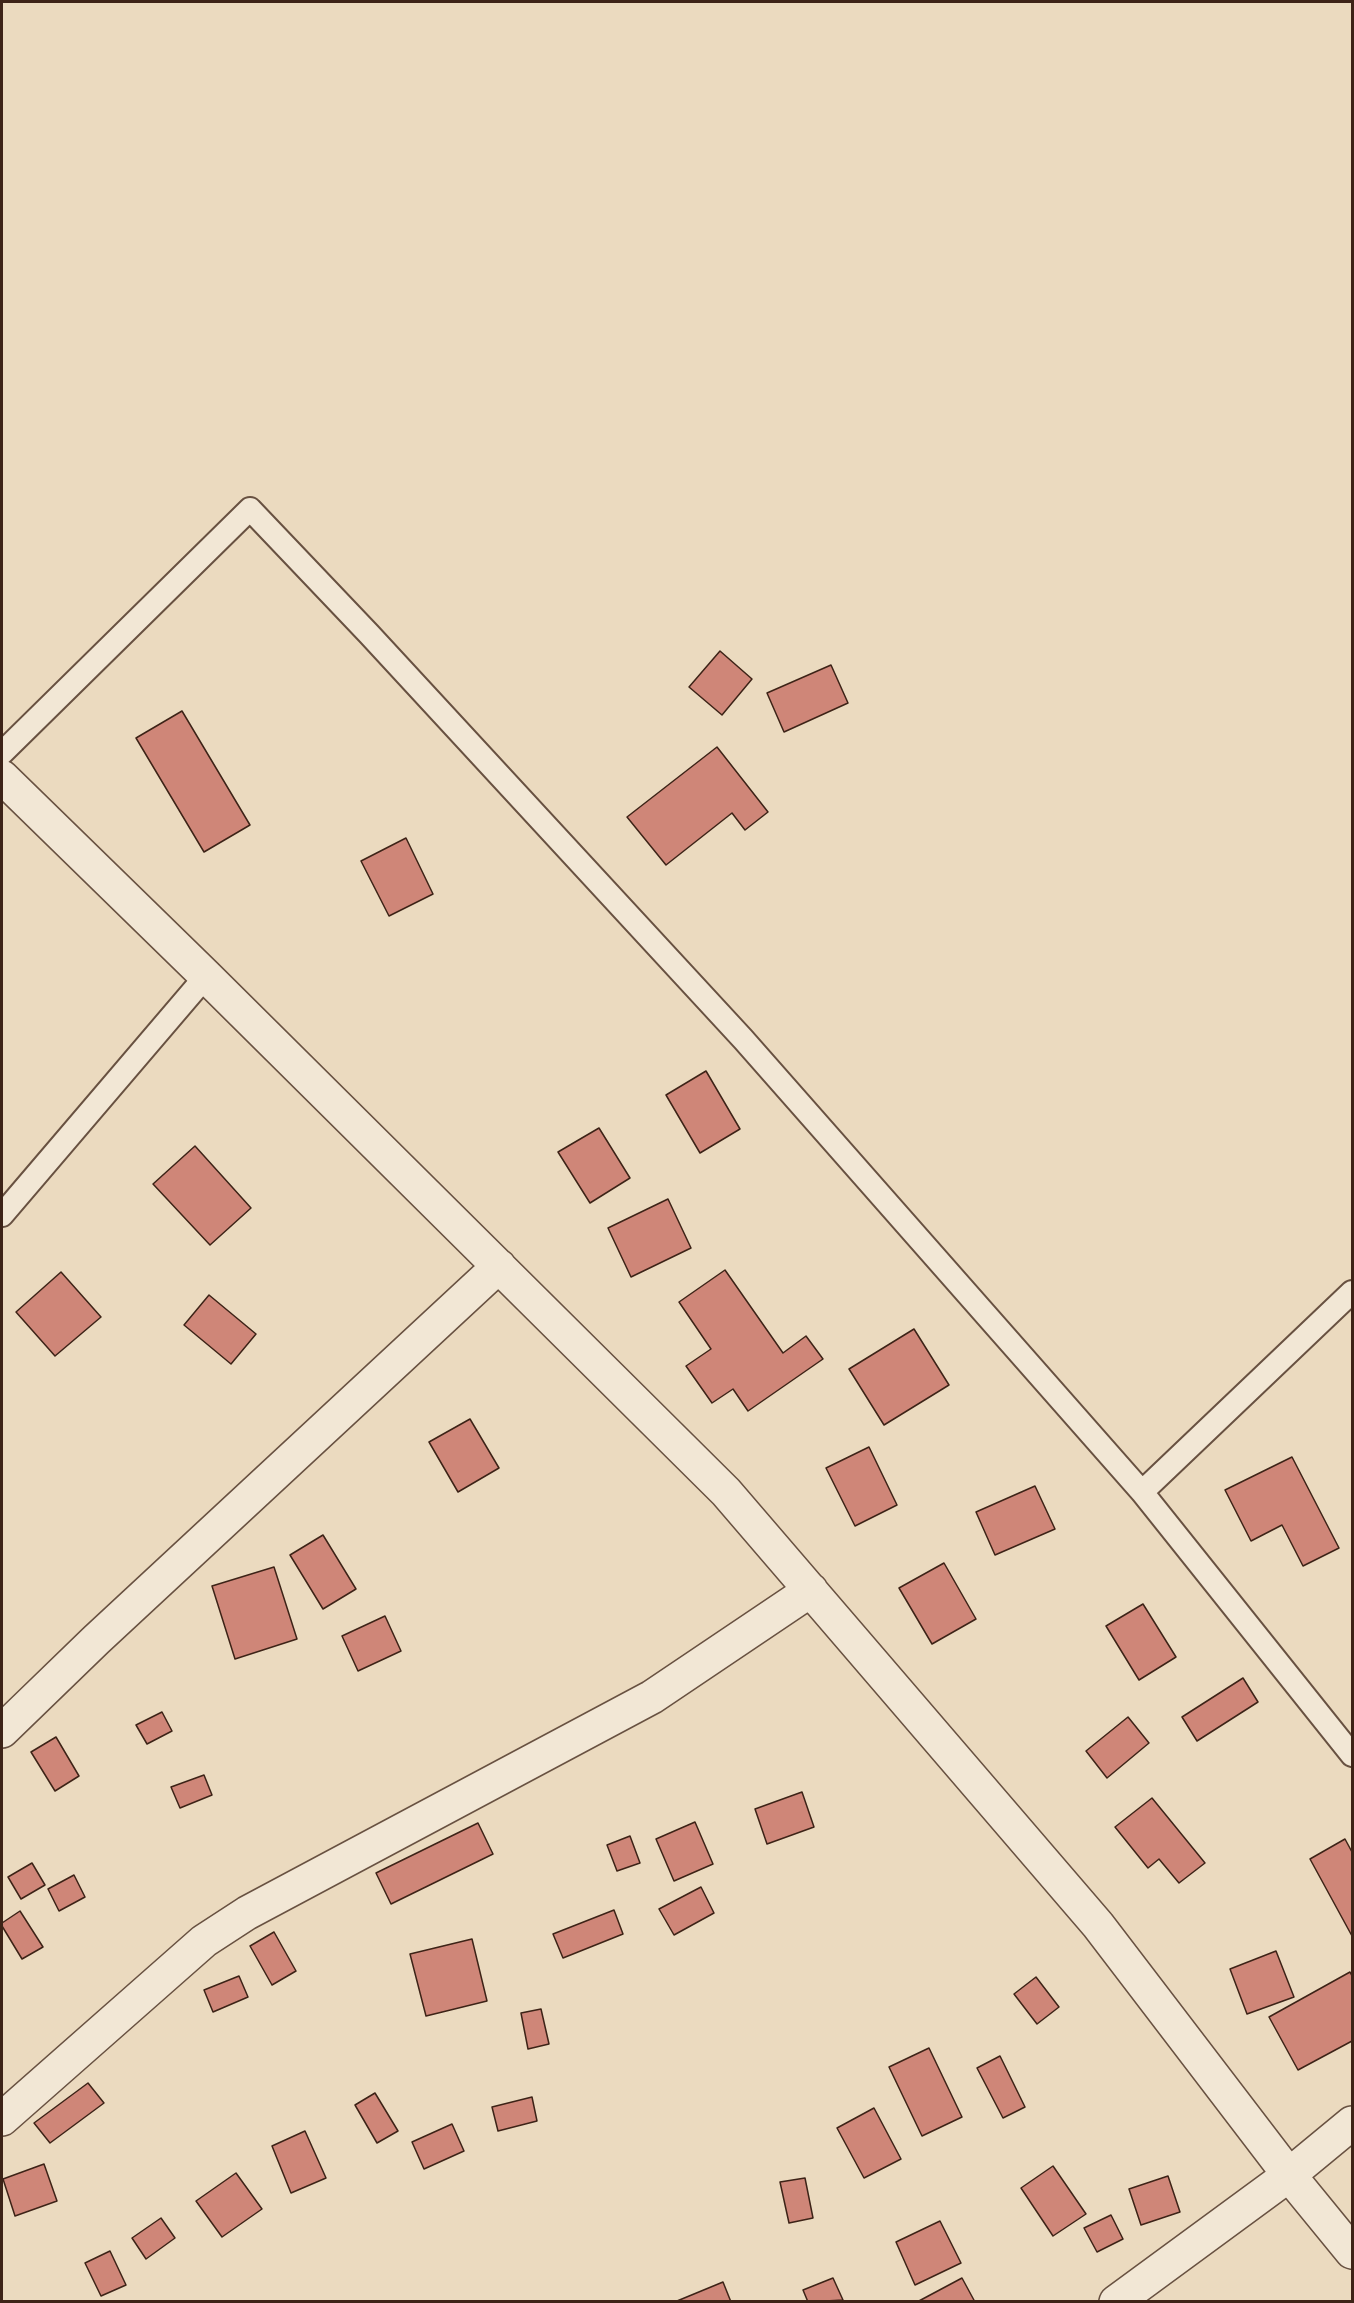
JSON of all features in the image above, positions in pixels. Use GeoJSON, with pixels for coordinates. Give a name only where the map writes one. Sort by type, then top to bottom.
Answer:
{"type":"FeatureCollection","features":[{"type":"Feature","properties":{"kind":"street"},"geometry":{"type":"LineString","coordinates":[[2,777],[726,1492],[1098,1925],[1289,2175],[1353,2252]]}},
{"type":"Feature","properties":{"kind":"street"},"geometry":{"type":"LineString","coordinates":[[2,1731],[96,1640],[499,1266]]}},
{"type":"Feature","properties":{"kind":"street"},"geometry":{"type":"LineString","coordinates":[[2,2119],[204,1941],[247,1913],[652,1697],[811,1590]]}},
{"type":"Feature","properties":{"kind":"street"},"geometry":{"type":"LineString","coordinates":[[1116,2301],[1289,2175],[1353,2123]]}},
{"type":"Feature","properties":{"kind":"lane"},"geometry":{"type":"LineString","coordinates":[[2,753],[250,509],[369,634],[743,1039],[1142,1492],[1353,1755]]}},
{"type":"Feature","properties":{"kind":"lane"},"geometry":{"type":"LineString","coordinates":[[2,1215],[206,976]]}},
{"type":"Feature","properties":{"kind":"lane"},"geometry":{"type":"LineString","coordinates":[[1142,1492],[1353,1292]]}},
{"type":"Feature","properties":{"kind":"building"},"geometry":{"type":"Polygon","coordinates":[[[720,651],[752,679],[722,715],[689,687],[720,651]]]}},
{"type":"Feature","properties":{"kind":"building"},"geometry":{"type":"Polygon","coordinates":[[[831,665],[848,703],[784,732],[767,693],[831,665]]]}},
{"type":"Feature","properties":{"kind":"building"},"geometry":{"type":"Polygon","coordinates":[[[182,711],[250,825],[204,852],[136,738],[182,711]]]}},
{"type":"Feature","properties":{"kind":"building"},"geometry":{"type":"Polygon","coordinates":[[[717,747],[768,812],[745,830],[732,813],[666,865],[627,817],[717,747]]]}},
{"type":"Feature","properties":{"kind":"building"},"geometry":{"type":"Polygon","coordinates":[[[406,838],[433,894],[389,916],[361,861],[406,838]]]}},
{"type":"Feature","properties":{"kind":"building"},"geometry":{"type":"Polygon","coordinates":[[[706,1071],[740,1129],[700,1153],[666,1095],[706,1071]]]}},
{"type":"Feature","properties":{"kind":"building"},"geometry":{"type":"Polygon","coordinates":[[[599,1128],[630,1178],[590,1203],[558,1152],[599,1128]]]}},
{"type":"Feature","properties":{"kind":"building"},"geometry":{"type":"Polygon","coordinates":[[[195,1146],[251,1208],[210,1245],[153,1184],[195,1146]]]}},
{"type":"Feature","properties":{"kind":"building"},"geometry":{"type":"Polygon","coordinates":[[[668,1199],[691,1248],[631,1277],[608,1228],[668,1199]]]}},
{"type":"Feature","properties":{"kind":"building"},"geometry":{"type":"Polygon","coordinates":[[[725,1270],[783,1353],[806,1336],[823,1359],[748,1411],[733,1389],[712,1403],[686,1366],[711,1349],[679,1302],[725,1270]]]}},
{"type":"Feature","properties":{"kind":"building"},"geometry":{"type":"Polygon","coordinates":[[[61,1272],[101,1317],[55,1356],[16,1312],[61,1272]]]}},
{"type":"Feature","properties":{"kind":"building"},"geometry":{"type":"Polygon","coordinates":[[[209,1295],[256,1334],[231,1364],[184,1325],[209,1295]]]}},
{"type":"Feature","properties":{"kind":"building"},"geometry":{"type":"Polygon","coordinates":[[[914,1329],[949,1385],[884,1425],[849,1369],[914,1329]]]}},
{"type":"Feature","properties":{"kind":"building"},"geometry":{"type":"Polygon","coordinates":[[[470,1419],[499,1468],[458,1492],[429,1442],[470,1419]]]}},
{"type":"Feature","properties":{"kind":"building"},"geometry":{"type":"Polygon","coordinates":[[[869,1447],[897,1505],[855,1526],[826,1468],[869,1447]]]}},
{"type":"Feature","properties":{"kind":"building"},"geometry":{"type":"Polygon","coordinates":[[[1292,1457],[1339,1548],[1303,1566],[1282,1525],[1251,1541],[1225,1490],[1292,1457]]]}},
{"type":"Feature","properties":{"kind":"building"},"geometry":{"type":"Polygon","coordinates":[[[1035,1486],[1055,1529],[995,1555],[976,1512],[1035,1486]]]}},
{"type":"Feature","properties":{"kind":"building"},"geometry":{"type":"Polygon","coordinates":[[[323,1535],[356,1589],[323,1609],[290,1555],[323,1535]]]}},
{"type":"Feature","properties":{"kind":"building"},"geometry":{"type":"Polygon","coordinates":[[[944,1563],[976,1619],[932,1644],[899,1588],[944,1563]]]}},
{"type":"Feature","properties":{"kind":"building"},"geometry":{"type":"Polygon","coordinates":[[[274,1567],[297,1639],[235,1659],[212,1586],[274,1567]]]}},
{"type":"Feature","properties":{"kind":"building"},"geometry":{"type":"Polygon","coordinates":[[[1143,1604],[1176,1657],[1139,1680],[1106,1626],[1143,1604]]]}},
{"type":"Feature","properties":{"kind":"building"},"geometry":{"type":"Polygon","coordinates":[[[385,1616],[401,1651],[358,1671],[342,1636],[385,1616]]]}},
{"type":"Feature","properties":{"kind":"building"},"geometry":{"type":"Polygon","coordinates":[[[1243,1678],[1258,1702],[1197,1741],[1182,1717],[1243,1678]]]}},
{"type":"Feature","properties":{"kind":"building"},"geometry":{"type":"Polygon","coordinates":[[[162,1712],[172,1731],[147,1744],[136,1725],[162,1712]]]}},
{"type":"Feature","properties":{"kind":"building"},"geometry":{"type":"Polygon","coordinates":[[[1128,1717],[1149,1743],[1107,1778],[1086,1751],[1128,1717]]]}},
{"type":"Feature","properties":{"kind":"building"},"geometry":{"type":"Polygon","coordinates":[[[56,1737],[79,1776],[55,1791],[31,1752],[56,1737]]]}},
{"type":"Feature","properties":{"kind":"building"},"geometry":{"type":"Polygon","coordinates":[[[204,1775],[212,1795],[180,1808],[171,1787],[204,1775]]]}},
{"type":"Feature","properties":{"kind":"building"},"geometry":{"type":"Polygon","coordinates":[[[802,1792],[814,1827],[767,1844],[755,1809],[802,1792]]]}},
{"type":"Feature","properties":{"kind":"building"},"geometry":{"type":"Polygon","coordinates":[[[1152,1798],[1205,1863],[1179,1883],[1159,1859],[1148,1868],[1115,1827],[1152,1798]]]}},
{"type":"Feature","properties":{"kind":"building"},"geometry":{"type":"Polygon","coordinates":[[[695,1822],[713,1864],[674,1881],[656,1839],[695,1822]]]}},
{"type":"Feature","properties":{"kind":"building"},"geometry":{"type":"Polygon","coordinates":[[[478,1823],[493,1854],[391,1904],[376,1873],[478,1823]]]}},
{"type":"Feature","properties":{"kind":"building"},"geometry":{"type":"Polygon","coordinates":[[[630,1836],[640,1863],[617,1871],[607,1845],[630,1836]]]}},
{"type":"Feature","properties":{"kind":"building"},"geometry":{"type":"Polygon","coordinates":[[[1345,1839],[1352,1852],[1352,1936],[1310,1859],[1345,1839]]]}},
{"type":"Feature","properties":{"kind":"building"},"geometry":{"type":"Polygon","coordinates":[[[32,1863],[45,1885],[21,1899],[8,1877],[32,1863]]]}},
{"type":"Feature","properties":{"kind":"building"},"geometry":{"type":"Polygon","coordinates":[[[74,1875],[85,1897],[59,1911],[48,1889],[74,1875]]]}},
{"type":"Feature","properties":{"kind":"building"},"geometry":{"type":"Polygon","coordinates":[[[701,1887],[714,1913],[674,1935],[659,1909],[701,1887]]]}},
{"type":"Feature","properties":{"kind":"building"},"geometry":{"type":"Polygon","coordinates":[[[614,1910],[623,1934],[563,1958],[553,1934],[614,1910]]]}},
{"type":"Feature","properties":{"kind":"building"},"geometry":{"type":"Polygon","coordinates":[[[20,1911],[43,1947],[22,1959],[2,1926],[2,1923],[20,1911]]]}},
{"type":"Feature","properties":{"kind":"building"},"geometry":{"type":"Polygon","coordinates":[[[274,1932],[296,1971],[272,1985],[250,1946],[274,1932]]]}},
{"type":"Feature","properties":{"kind":"building"},"geometry":{"type":"Polygon","coordinates":[[[472,1939],[487,2001],[426,2016],[410,1954],[472,1939]]]}},
{"type":"Feature","properties":{"kind":"building"},"geometry":{"type":"Polygon","coordinates":[[[1276,1951],[1294,1997],[1247,2014],[1230,1969],[1276,1951]]]}},
{"type":"Feature","properties":{"kind":"building"},"geometry":{"type":"Polygon","coordinates":[[[1350,1972],[1352,1976],[1352,2041],[1298,2070],[1269,2017],[1350,1972]]]}},
{"type":"Feature","properties":{"kind":"building"},"geometry":{"type":"Polygon","coordinates":[[[239,1976],[248,1997],[213,2012],[204,1990],[239,1976]]]}},
{"type":"Feature","properties":{"kind":"building"},"geometry":{"type":"Polygon","coordinates":[[[1036,1977],[1059,2007],[1037,2024],[1014,1994],[1036,1977]]]}},
{"type":"Feature","properties":{"kind":"building"},"geometry":{"type":"Polygon","coordinates":[[[541,2009],[549,2044],[528,2049],[521,2013],[541,2009]]]}},
{"type":"Feature","properties":{"kind":"building"},"geometry":{"type":"Polygon","coordinates":[[[929,2048],[962,2117],[922,2136],[889,2067],[929,2048]]]}},
{"type":"Feature","properties":{"kind":"building"},"geometry":{"type":"Polygon","coordinates":[[[1000,2056],[1025,2107],[1003,2118],[977,2068],[1000,2056]]]}},
{"type":"Feature","properties":{"kind":"building"},"geometry":{"type":"Polygon","coordinates":[[[88,2083],[104,2103],[50,2143],[34,2123],[88,2083]]]}},
{"type":"Feature","properties":{"kind":"building"},"geometry":{"type":"Polygon","coordinates":[[[375,2093],[398,2131],[377,2143],[355,2105],[375,2093]]]}},
{"type":"Feature","properties":{"kind":"building"},"geometry":{"type":"Polygon","coordinates":[[[532,2097],[537,2121],[498,2131],[492,2107],[532,2097]]]}},
{"type":"Feature","properties":{"kind":"building"},"geometry":{"type":"Polygon","coordinates":[[[874,2108],[901,2159],[864,2178],[837,2128],[874,2108]]]}},
{"type":"Feature","properties":{"kind":"building"},"geometry":{"type":"Polygon","coordinates":[[[452,2124],[464,2151],[424,2169],[412,2142],[452,2124]]]}},
{"type":"Feature","properties":{"kind":"building"},"geometry":{"type":"Polygon","coordinates":[[[305,2131],[326,2178],[291,2193],[272,2146],[305,2131]]]}},
{"type":"Feature","properties":{"kind":"building"},"geometry":{"type":"Polygon","coordinates":[[[44,2164],[57,2201],[15,2216],[3,2179],[44,2164]]]}},
{"type":"Feature","properties":{"kind":"building"},"geometry":{"type":"Polygon","coordinates":[[[1053,2166],[1086,2214],[1053,2236],[1021,2188],[1053,2166]]]}},
{"type":"Feature","properties":{"kind":"building"},"geometry":{"type":"Polygon","coordinates":[[[236,2173],[262,2209],[222,2237],[196,2201],[236,2173]]]}},
{"type":"Feature","properties":{"kind":"building"},"geometry":{"type":"Polygon","coordinates":[[[1168,2176],[1180,2212],[1141,2225],[1129,2189],[1168,2176]]]}},
{"type":"Feature","properties":{"kind":"building"},"geometry":{"type":"Polygon","coordinates":[[[805,2178],[813,2218],[789,2223],[780,2182],[805,2178]]]}},
{"type":"Feature","properties":{"kind":"building"},"geometry":{"type":"Polygon","coordinates":[[[1111,2215],[1123,2239],[1097,2252],[1084,2228],[1111,2215]]]}},
{"type":"Feature","properties":{"kind":"building"},"geometry":{"type":"Polygon","coordinates":[[[161,2218],[175,2238],[146,2259],[132,2238],[161,2218]]]}},
{"type":"Feature","properties":{"kind":"building"},"geometry":{"type":"Polygon","coordinates":[[[940,2221],[961,2263],[915,2285],[896,2242],[940,2221]]]}},
{"type":"Feature","properties":{"kind":"building"},"geometry":{"type":"Polygon","coordinates":[[[110,2251],[126,2285],[101,2296],[85,2263],[110,2251]]]}},
{"type":"Feature","properties":{"kind":"building"},"geometry":{"type":"Polygon","coordinates":[[[833,2278],[843,2300],[808,2302],[803,2290],[833,2278]]]}},
{"type":"Feature","properties":{"kind":"building"},"geometry":{"type":"Polygon","coordinates":[[[962,2278],[975,2302],[917,2302],[962,2278]]]}},
{"type":"Feature","properties":{"kind":"building"},"geometry":{"type":"Polygon","coordinates":[[[723,2282],[731,2302],[677,2301],[723,2282]]]}}]}
